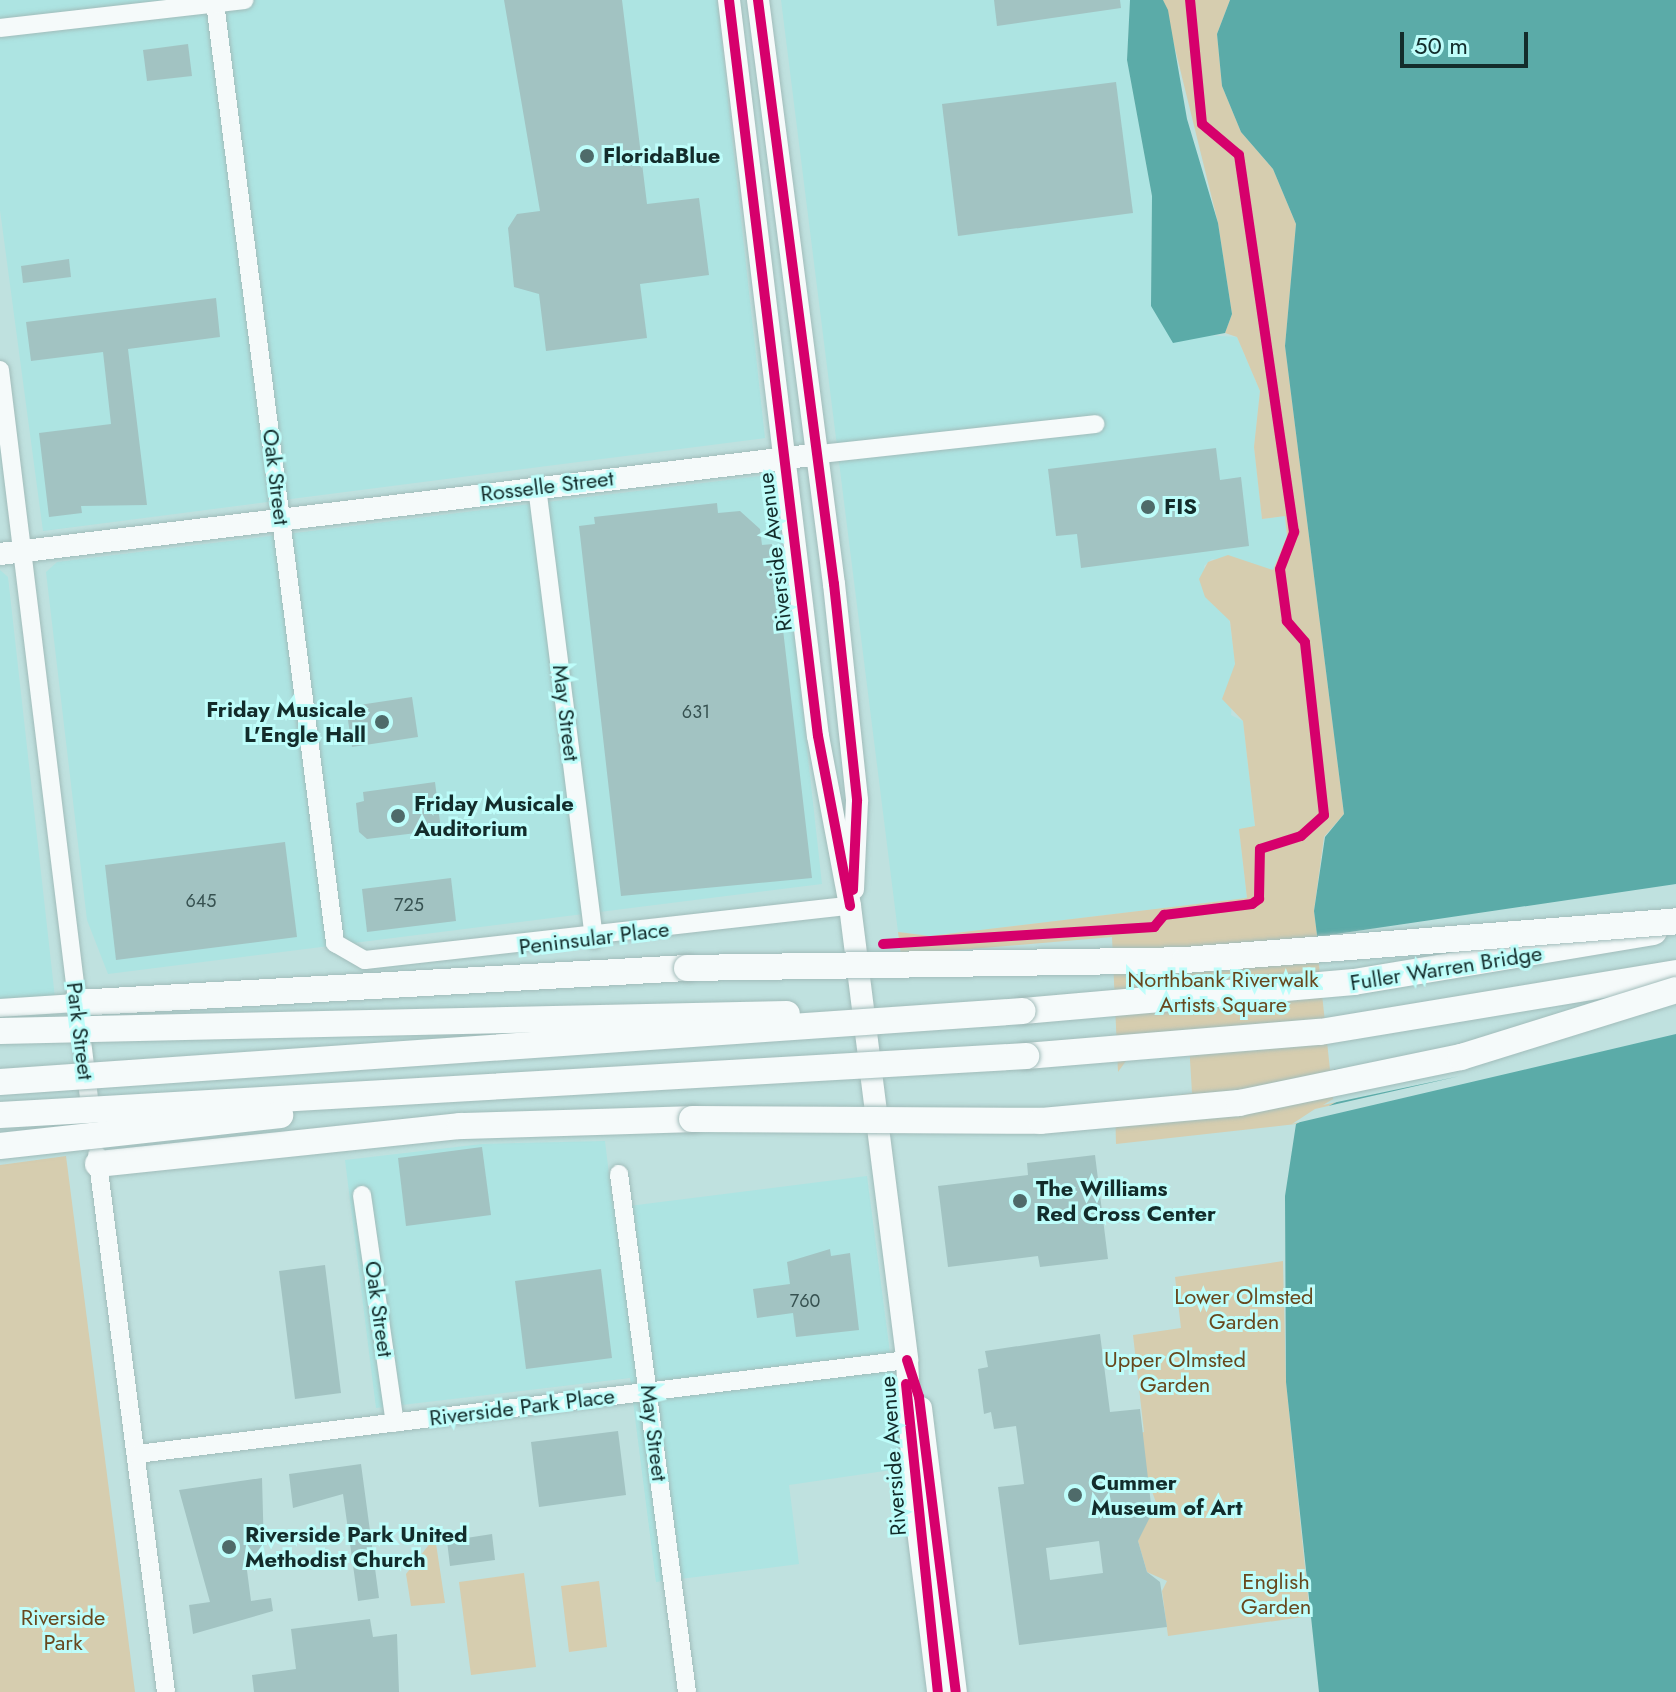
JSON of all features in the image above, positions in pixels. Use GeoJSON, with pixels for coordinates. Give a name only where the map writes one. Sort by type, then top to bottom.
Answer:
{"type":"FeatureCollection","features":[{"type":"Feature","properties":{"kind":"highway"},"geometry":{"type":"LineString","coordinates":[[76,1003],[687,968],[1200,959],[1676,924]]}},
{"type":"Feature","properties":{"kind":"highway","name":"Fuller Warren Bridge"},"geometry":{"type":"LineString","coordinates":[[1023,1011],[1354,982],[1676,924]]}},
{"type":"Feature","properties":{"kind":"highway","name":"Fuller Warren Bridge"},"geometry":{"type":"LineString","coordinates":[[586,1081],[1026,1056],[1320,1032],[1676,973]]}},
{"type":"Feature","properties":{"kind":"highway"},"geometry":{"type":"LineString","coordinates":[[98,1164],[460,1126],[692,1119],[1029,1121],[1239,1103],[1461,1057],[1676,990]]}},
{"type":"Feature","properties":{"kind":"highway"},"geometry":{"type":"LineString","coordinates":[[0,1031],[1023,1011]]}},
{"type":"Feature","properties":{"kind":"highway"},"geometry":{"type":"LineString","coordinates":[[0,1082],[1023,1011]]}},
{"type":"Feature","properties":{"kind":"highway"},"geometry":{"type":"LineString","coordinates":[[0,1115],[586,1081]]}},
{"type":"Feature","properties":{"kind":"highway"},"geometry":{"type":"LineString","coordinates":[[0,1146],[586,1081]]}},
{"type":"Feature","properties":{"kind":"main road","name":"Riverside Avenue"},"geometry":{"type":"LineString","coordinates":[[729,0],[818,736],[850,906],[907,1360],[914,1498],[938,1692]]}},
{"type":"Feature","properties":{"kind":"main road","name":"Riverside Avenue"},"geometry":{"type":"LineString","coordinates":[[758,0],[820,454],[857,801],[850,906]]}},
{"type":"Feature","properties":{"kind":"main road"},"geometry":{"type":"LineString","coordinates":[[751,181],[787,221]]}},
{"type":"Feature","properties":{"kind":"main road","name":"Rosselle Street"},"geometry":{"type":"LineString","coordinates":[[11,553],[820,454]]}},
{"type":"Feature","properties":{"kind":"main road","name":"Riverside Avenue"},"geometry":{"type":"LineString","coordinates":[[907,1360],[919,1397],[956,1692]]}},
{"type":"Feature","properties":{"kind":"street"},"geometry":{"type":"LineString","coordinates":[[0,28],[231,1]]}},
{"type":"Feature","properties":{"kind":"street","name":"Oak Street"},"geometry":{"type":"LineString","coordinates":[[231,1],[282,520],[330,928],[340,950]]}},
{"type":"Feature","properties":{"kind":"street","name":"Park Street"},"geometry":{"type":"LineString","coordinates":[[0,370],[11,553],[98,1164],[166,1692]]}},
{"type":"Feature","properties":{"kind":"street","name":"Rosselle Street"},"geometry":{"type":"LineString","coordinates":[[820,454],[1095,424]]}},
{"type":"Feature","properties":{"kind":"street","name":"May Street"},"geometry":{"type":"LineString","coordinates":[[537,487],[594,939]]}},
{"type":"Feature","properties":{"kind":"street","name":"Peninsular Place"},"geometry":{"type":"LineString","coordinates":[[340,950],[365,960],[594,939],[850,906]]}},
{"type":"Feature","properties":{"kind":"street"},"geometry":{"type":"LineString","coordinates":[[0,1008],[76,1003]]}},
{"type":"Feature","properties":{"kind":"street","name":"May Street"},"geometry":{"type":"LineString","coordinates":[[619,1174],[687,1692]]}},
{"type":"Feature","properties":{"kind":"street","name":"Oak Street"},"geometry":{"type":"LineString","coordinates":[[362,1195],[395,1423]]}},
{"type":"Feature","properties":{"kind":"street","name":"Riverside Park Place"},"geometry":{"type":"LineString","coordinates":[[137,1454],[907,1360]]}},
{"type":"Feature","properties":{"kind":"shaded area"},"geometry":{"type":"Polygon","coordinates":[[[0,0],[717,0],[765,438],[43,531],[0,210],[0,0]]]}},
{"type":"Feature","properties":{"kind":"shaded area"},"geometry":{"type":"Polygon","coordinates":[[[781,0],[1130,0],[1127,60],[1152,196],[1151,306],[1188,334],[1237,337],[1260,391],[1254,447],[1262,519],[1285,516],[1287,536],[1273,570],[1212,559],[1204,566],[1211,603],[1229,617],[1235,661],[1231,715],[1243,721],[1255,827],[1239,829],[1247,898],[930,936],[898,932],[781,0]]]}},
{"type":"Feature","properties":{"kind":"shaded area"},"geometry":{"type":"Polygon","coordinates":[[[1130,0],[1163,0],[1168,10],[1187,119],[1218,223],[1232,314],[1225,333],[1173,343],[1151,306],[1152,196],[1127,60],[1130,0]]]}},
{"type":"Feature","properties":{"kind":"shaded area"},"geometry":{"type":"Polygon","coordinates":[[[1230,0],[1676,0],[1676,1692],[1319,1692],[1286,1382],[1285,1196],[1296,1124],[1338,1101],[1314,911],[1325,837],[1344,814],[1285,346],[1296,224],[1273,169],[1241,132],[1222,86],[1217,34],[1230,0]]]}},
{"type":"Feature","properties":{"kind":"shaded area"},"geometry":{"type":"Polygon","coordinates":[[[760,476],[778,488],[822,884],[108,974],[87,920],[46,572],[57,562],[760,476]]]}},
{"type":"Feature","properties":{"kind":"shaded area"},"geometry":{"type":"Polygon","coordinates":[[[0,570],[8,577],[55,998],[0,1001],[0,570]]]}},
{"type":"Feature","properties":{"kind":"shaded area"},"geometry":{"type":"Polygon","coordinates":[[[605,1141],[613,1208],[867,1176],[905,1468],[789,1485],[799,1564],[656,1582],[630,1378],[376,1408],[345,1160],[482,1144],[605,1141]]]}},
{"type":"Feature","properties":{"kind":"green space","name":"Northbank Riverwalk Artists Square"},"geometry":{"type":"Polygon","coordinates":[[[1163,0],[1230,0],[1217,34],[1222,86],[1241,132],[1273,169],[1296,224],[1285,346],[1344,814],[1324,837],[1314,911],[1338,1101],[1296,1124],[1116,1144],[1115,1105],[1192,1093],[1189,1043],[1131,1054],[1118,1072],[1112,937],[901,955],[898,932],[930,936],[1247,898],[1239,829],[1255,826],[1243,721],[1222,699],[1235,664],[1230,621],[1205,597],[1199,579],[1208,562],[1228,555],[1273,570],[1287,536],[1285,516],[1262,519],[1254,447],[1260,391],[1237,337],[1225,333],[1232,314],[1218,223],[1163,0]]]}},
{"type":"Feature","properties":{"kind":"green space","name":"Riverside Park"},"geometry":{"type":"Polygon","coordinates":[[[66,1156],[135,1692],[0,1692],[0,1165],[66,1156]]]}},
{"type":"Feature","properties":{"kind":"green space"},"geometry":{"type":"Polygon","coordinates":[[[1283,1261],[1286,1382],[1310,1616],[1168,1636],[1162,1591],[1167,1581],[1147,1572],[1138,1541],[1142,1522],[1159,1511],[1132,1435],[1144,1432],[1133,1335],[1181,1328],[1175,1277],[1283,1261]]]}},
{"type":"Feature","properties":{"kind":"green space"},"geometry":{"type":"Polygon","coordinates":[[[435,1537],[445,1603],[411,1606],[406,1574],[435,1537]]]}},
{"type":"Feature","properties":{"kind":"green space"},"geometry":{"type":"Polygon","coordinates":[[[524,1573],[536,1667],[471,1675],[459,1582],[524,1573]]]}},
{"type":"Feature","properties":{"kind":"green space"},"geometry":{"type":"Polygon","coordinates":[[[599,1581],[607,1647],[569,1652],[561,1586],[599,1581]]]}},
{"type":"Feature","properties":{"kind":"pier"},"geometry":{"type":"Polygon","coordinates":[[[1676,884],[1676,1034],[1292,1124],[1315,1109],[1460,1076],[1323,1105],[1333,1099],[1331,1077],[1406,1059],[1330,1070],[1316,937],[1676,884]]]}},
{"type":"Feature","properties":{"kind":"building","name":"FloridaBlue"},"geometry":{"type":"Polygon","coordinates":[[[504,0],[622,0],[647,204],[699,198],[709,275],[640,284],[647,338],[546,351],[539,294],[514,287],[508,228],[517,214],[540,211],[504,0]]]}},
{"type":"Feature","properties":{"kind":"building"},"geometry":{"type":"Polygon","coordinates":[[[994,0],[1120,0],[1121,8],[997,26],[994,0]]]}},
{"type":"Feature","properties":{"kind":"building"},"geometry":{"type":"Polygon","coordinates":[[[188,44],[192,76],[147,81],[143,50],[188,44]]]}},
{"type":"Feature","properties":{"kind":"building"},"geometry":{"type":"Polygon","coordinates":[[[1116,82],[1133,213],[958,236],[942,104],[1116,82]]]}},
{"type":"Feature","properties":{"kind":"building"},"geometry":{"type":"Polygon","coordinates":[[[69,259],[71,277],[23,283],[21,266],[69,259]]]}},
{"type":"Feature","properties":{"kind":"building"},"geometry":{"type":"Polygon","coordinates":[[[216,298],[220,337],[128,349],[147,505],[81,506],[82,513],[49,517],[39,433],[111,424],[103,352],[31,361],[26,322],[216,298]]]}},
{"type":"Feature","properties":{"kind":"building","name":"FIS"},"geometry":{"type":"Polygon","coordinates":[[[1216,448],[1220,480],[1241,477],[1249,546],[1081,568],[1077,534],[1056,536],[1048,469],[1216,448]]]}},
{"type":"Feature","properties":{"kind":"building"},"geometry":{"type":"Polygon","coordinates":[[[717,503],[718,513],[740,511],[760,529],[762,545],[773,544],[812,878],[621,896],[579,526],[595,524],[594,517],[717,503]]]}},
{"type":"Feature","properties":{"kind":"building","name":"Friday Musicale L'Engle Hall"},"geometry":{"type":"Polygon","coordinates":[[[412,697],[418,737],[352,747],[346,707],[412,697]]]}},
{"type":"Feature","properties":{"kind":"building","name":"Friday Musicale Auditorium"},"geometry":{"type":"Polygon","coordinates":[[[435,782],[441,830],[367,839],[359,832],[356,803],[364,801],[363,792],[435,782]]]}},
{"type":"Feature","properties":{"kind":"building"},"geometry":{"type":"Polygon","coordinates":[[[285,842],[297,937],[116,960],[105,865],[285,842]]]}},
{"type":"Feature","properties":{"kind":"building"},"geometry":{"type":"Polygon","coordinates":[[[451,878],[456,921],[367,932],[362,889],[451,878]]]}},
{"type":"Feature","properties":{"kind":"building"},"geometry":{"type":"Polygon","coordinates":[[[482,1147],[491,1215],[406,1226],[398,1158],[482,1147]]]}},
{"type":"Feature","properties":{"kind":"building","name":"The Williams Red Cross Center"},"geometry":{"type":"Polygon","coordinates":[[[1095,1155],[1108,1259],[1040,1267],[1038,1256],[948,1267],[938,1186],[1028,1175],[1027,1163],[1095,1155]]]}},
{"type":"Feature","properties":{"kind":"building"},"geometry":{"type":"Polygon","coordinates":[[[830,1249],[831,1256],[850,1253],[859,1330],[796,1337],[793,1313],[757,1318],[753,1289],[790,1284],[787,1262],[830,1249]]]}},
{"type":"Feature","properties":{"kind":"building"},"geometry":{"type":"Polygon","coordinates":[[[325,1265],[341,1393],[295,1399],[279,1271],[325,1265]]]}},
{"type":"Feature","properties":{"kind":"building"},"geometry":{"type":"Polygon","coordinates":[[[601,1269],[612,1358],[526,1369],[515,1281],[601,1269]]]}},
{"type":"Feature","properties":{"kind":"building","name":"Cummer Museum of Art"},"geometry":{"type":"Polygon","coordinates":[[[1100,1334],[1110,1412],[1140,1409],[1152,1513],[1138,1541],[1147,1572],[1160,1582],[1167,1627],[1019,1645],[998,1487],[1024,1484],[1016,1426],[994,1429],[991,1412],[984,1414],[978,1369],[988,1367],[985,1351],[1100,1334]],[[1099,1541],[1046,1548],[1050,1580],[1103,1573],[1099,1541]]]}},
{"type":"Feature","properties":{"kind":"building"},"geometry":{"type":"Polygon","coordinates":[[[618,1431],[626,1495],[539,1507],[531,1442],[618,1431]]]}},
{"type":"Feature","properties":{"kind":"building"},"geometry":{"type":"Polygon","coordinates":[[[361,1464],[379,1598],[358,1601],[343,1494],[293,1508],[289,1474],[361,1464]]]}},
{"type":"Feature","properties":{"kind":"building","name":"Riverside Park United Methodist Church"},"geometry":{"type":"Polygon","coordinates":[[[262,1478],[264,1552],[245,1555],[251,1601],[271,1598],[273,1611],[193,1634],[189,1605],[210,1602],[179,1490],[262,1478]]]}},
{"type":"Feature","properties":{"kind":"building"},"geometry":{"type":"Polygon","coordinates":[[[492,1534],[495,1560],[450,1566],[447,1541],[492,1534]]]}},
{"type":"Feature","properties":{"kind":"building"},"geometry":{"type":"Polygon","coordinates":[[[370,1619],[373,1637],[397,1634],[399,1692],[254,1692],[252,1675],[296,1669],[291,1629],[370,1619]]]}},
{"type":"Feature","properties":{"kind":"cycle path"},"geometry":{"type":"LineString","coordinates":[[729,0],[818,736],[850,906]]}},
{"type":"Feature","properties":{"kind":"cycle path"},"geometry":{"type":"LineString","coordinates":[[758,0],[834,584],[857,801],[853,890]]}},
{"type":"Feature","properties":{"kind":"cycle path"},"geometry":{"type":"LineString","coordinates":[[883,944],[1154,927],[1164,915],[1252,904],[1259,899],[1260,849],[1301,836],[1324,815],[1305,642],[1287,621],[1280,569],[1294,532],[1239,155],[1202,124],[1190,0]]}},
{"type":"Feature","properties":{"kind":"cycle path"},"geometry":{"type":"LineString","coordinates":[[907,1360],[919,1397],[956,1692]]}},
{"type":"Feature","properties":{"kind":"cycle path"},"geometry":{"type":"LineString","coordinates":[[906,1384],[938,1692]]}},
{"type":"Feature","properties":{"kind":"place","name":"FloridaBlue"},"geometry":{"type":"Point","coordinates":[587,156]}},
{"type":"Feature","properties":{"kind":"place","name":"FIS"},"geometry":{"type":"Point","coordinates":[1148,507]}},
{"type":"Feature","properties":{"kind":"place","name":"Friday Musicale L'Engle Hall"},"geometry":{"type":"Point","coordinates":[382,722]}},
{"type":"Feature","properties":{"kind":"place","name":"Friday Musicale Auditorium"},"geometry":{"type":"Point","coordinates":[398,816]}},
{"type":"Feature","properties":{"kind":"place","name":"The Williams Red Cross Center"},"geometry":{"type":"Point","coordinates":[1020,1201]}},
{"type":"Feature","properties":{"kind":"place","name":"Cummer Museum of Art"},"geometry":{"type":"Point","coordinates":[1075,1495]}},
{"type":"Feature","properties":{"kind":"place","name":"Riverside Park United Methodist Church"},"geometry":{"type":"Point","coordinates":[229,1547]}},
{"type":"Feature","properties":{"kind":"park label","name":"Lower Olmsted Garden"},"geometry":{"type":"Point","coordinates":[1244,1308]}},
{"type":"Feature","properties":{"kind":"park label","name":"Upper Olmsted Garden"},"geometry":{"type":"Point","coordinates":[1175,1372]}},
{"type":"Feature","properties":{"kind":"park label","name":"English Garden"},"geometry":{"type":"Point","coordinates":[1276,1594]}}]}
